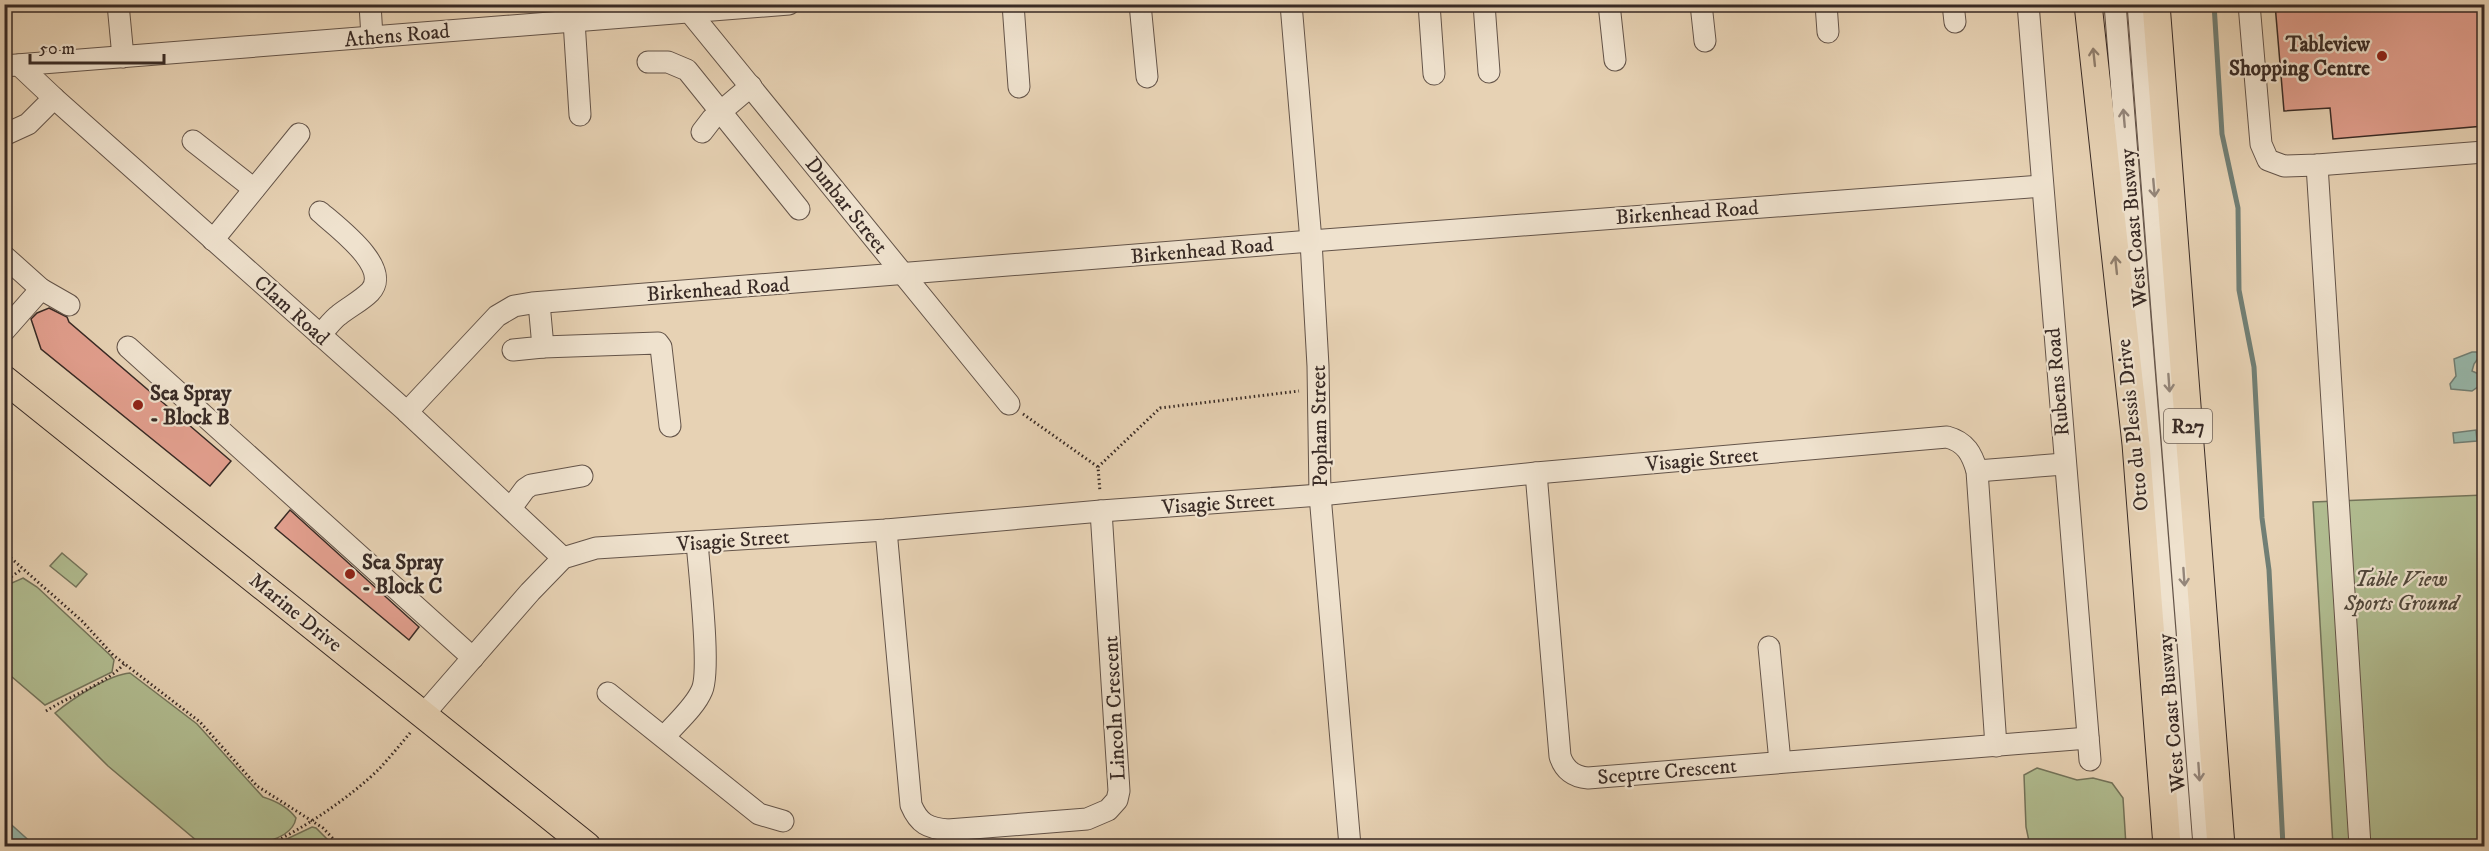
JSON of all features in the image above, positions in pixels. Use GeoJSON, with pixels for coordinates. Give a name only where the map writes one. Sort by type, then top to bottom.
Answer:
{"type":"FeatureCollection","features":[{"type":"Feature","properties":{"kind":"main road","name":"Otto du Plessis Drive"},"geometry":{"type":"LineString","coordinates":[[2088,4],[2136,444],[2167,846]]}},
{"type":"Feature","properties":{"kind":"main road","name":"R27"},"geometry":{"type":"LineString","coordinates":[[2156,4],[2220,846]]}},
{"type":"Feature","properties":{"kind":"main road","name":"Marine Drive"},"geometry":{"type":"LineString","coordinates":[[4,379],[416,724],[587,846]]}},
{"type":"Feature","properties":{"kind":"street"},"geometry":{"type":"LineString","coordinates":[[118,4],[123,57]]}},
{"type":"Feature","properties":{"kind":"street"},"geometry":{"type":"LineString","coordinates":[[370,4],[372,37]]}},
{"type":"Feature","properties":{"kind":"street","name":"Athens Road"},"geometry":{"type":"LineString","coordinates":[[12,65],[574,21],[687,8],[789,4]]}},
{"type":"Feature","properties":{"kind":"street"},"geometry":{"type":"LineString","coordinates":[[1013,4],[1019,87]]}},
{"type":"Feature","properties":{"kind":"street"},"geometry":{"type":"LineString","coordinates":[[1140,4],[1147,77]]}},
{"type":"Feature","properties":{"kind":"street","name":"Popham Street"},"geometry":{"type":"LineString","coordinates":[[1291,4],[1311,241],[1320,495],[1350,846]]}},
{"type":"Feature","properties":{"kind":"street"},"geometry":{"type":"LineString","coordinates":[[1429,4],[1434,74]]}},
{"type":"Feature","properties":{"kind":"street"},"geometry":{"type":"LineString","coordinates":[[1484,4],[1489,72]]}},
{"type":"Feature","properties":{"kind":"street"},"geometry":{"type":"LineString","coordinates":[[1609,4],[1615,60]]}},
{"type":"Feature","properties":{"kind":"street"},"geometry":{"type":"LineString","coordinates":[[1701,4],[1705,41]]}},
{"type":"Feature","properties":{"kind":"street"},"geometry":{"type":"LineString","coordinates":[[1826,4],[1828,32]]}},
{"type":"Feature","properties":{"kind":"street","name":"Rubens Road"},"geometry":{"type":"LineString","coordinates":[[2028,4],[2090,760]]}},
{"type":"Feature","properties":{"kind":"street","name":"West Coast Busway"},"geometry":{"type":"LineString","coordinates":[[2115,4],[2182,846]]}},
{"type":"Feature","properties":{"kind":"street","name":"West Coast Busway"},"geometry":{"type":"LineString","coordinates":[[2138,4],[2204,846]]}},
{"type":"Feature","properties":{"kind":"street"},"geometry":{"type":"LineString","coordinates":[[2249,4],[2260,144],[2268,160],[2284,166],[2317,165],[2484,152]]}},
{"type":"Feature","properties":{"kind":"street","name":"Dunbar Street"},"geometry":{"type":"LineString","coordinates":[[687,8],[1010,404]]}},
{"type":"Feature","properties":{"kind":"street"},"geometry":{"type":"LineString","coordinates":[[574,21],[580,115]]}},
{"type":"Feature","properties":{"kind":"street"},"geometry":{"type":"LineString","coordinates":[[648,62],[668,62],[681,66],[722,111],[799,209]]}},
{"type":"Feature","properties":{"kind":"street","name":"Clam Road"},"geometry":{"type":"LineString","coordinates":[[12,65],[54,98],[407,412],[563,558]]}},
{"type":"Feature","properties":{"kind":"street"},"geometry":{"type":"LineString","coordinates":[[702,132],[706,124],[751,86]]}},
{"type":"Feature","properties":{"kind":"street"},"geometry":{"type":"LineString","coordinates":[[4,135],[28,124],[54,98]]}},
{"type":"Feature","properties":{"kind":"street"},"geometry":{"type":"LineString","coordinates":[[213,240],[299,134]]}},
{"type":"Feature","properties":{"kind":"street"},"geometry":{"type":"LineString","coordinates":[[193,141],[254,189]]}},
{"type":"Feature","properties":{"kind":"street"},"geometry":{"type":"LineString","coordinates":[[2317,165],[2360,846]]}},
{"type":"Feature","properties":{"kind":"street","name":"Birkenhead Road"},"geometry":{"type":"LineString","coordinates":[[407,412],[497,316],[514,306],[1311,241],[2042,186]]}},
{"type":"Feature","properties":{"kind":"street"},"geometry":{"type":"LineString","coordinates":[[320,212],[374,266],[376,279],[371,291],[339,315],[320,336]]}},
{"type":"Feature","properties":{"kind":"street"},"geometry":{"type":"LineString","coordinates":[[4,256],[41,289],[69,305]]}},
{"type":"Feature","properties":{"kind":"street"},"geometry":{"type":"LineString","coordinates":[[4,332],[41,289]]}},
{"type":"Feature","properties":{"kind":"street"},"geometry":{"type":"LineString","coordinates":[[539,303],[543,347]]}},
{"type":"Feature","properties":{"kind":"street"},"geometry":{"type":"LineString","coordinates":[[513,350],[658,343],[661,348],[670,426]]}},
{"type":"Feature","properties":{"kind":"street"},"geometry":{"type":"LineString","coordinates":[[128,347],[473,658]]}},
{"type":"Feature","properties":{"kind":"street","name":"Visagie Street"},"geometry":{"type":"LineString","coordinates":[[563,558],[596,549],[886,530],[1320,495],[1536,473],[1947,438],[1967,448],[1973,457],[1977,471]]}},
{"type":"Feature","properties":{"kind":"street"},"geometry":{"type":"LineString","coordinates":[[1996,746],[1977,471],[2064,464]]}},
{"type":"Feature","properties":{"kind":"street","name":"Sceptre Crescent"},"geometry":{"type":"LineString","coordinates":[[1536,473],[1560,756],[1566,769],[1574,775],[1588,778],[2088,738]]}},
{"type":"Feature","properties":{"kind":"street"},"geometry":{"type":"LineString","coordinates":[[511,508],[525,489],[531,485],[582,476]]}},
{"type":"Feature","properties":{"kind":"street","name":"Lincoln Crescent"},"geometry":{"type":"LineString","coordinates":[[886,530],[910,805],[917,819],[933,829],[948,830],[1087,819],[1108,810],[1117,800],[1119,791],[1101,511]]}},
{"type":"Feature","properties":{"kind":"street"},"geometry":{"type":"LineString","coordinates":[[664,737],[697,700],[705,685],[705,650],[697,542]]}},
{"type":"Feature","properties":{"kind":"street"},"geometry":{"type":"LineString","coordinates":[[416,724],[530,592],[563,558]]}},
{"type":"Feature","properties":{"kind":"street"},"geometry":{"type":"LineString","coordinates":[[1769,647],[1779,762]]}},
{"type":"Feature","properties":{"kind":"street"},"geometry":{"type":"LineString","coordinates":[[608,693],[759,814],[783,821]]}},
{"type":"Feature","properties":{"kind":"path"},"geometry":{"type":"LineString","coordinates":[[1098,467],[1160,408],[1318,388]]}},
{"type":"Feature","properties":{"kind":"path"},"geometry":{"type":"LineString","coordinates":[[1010,404],[1098,467]]}},
{"type":"Feature","properties":{"kind":"path"},"geometry":{"type":"LineString","coordinates":[[1098,467],[1101,511]]}},
{"type":"Feature","properties":{"kind":"path"},"geometry":{"type":"LineString","coordinates":[[4,552],[82,621],[113,655],[200,722],[257,786],[323,828],[340,846]]}},
{"type":"Feature","properties":{"kind":"path"},"geometry":{"type":"LineString","coordinates":[[4,582],[22,569]]}},
{"type":"Feature","properties":{"kind":"path"},"geometry":{"type":"LineString","coordinates":[[46,711],[105,680],[124,664]]}},
{"type":"Feature","properties":{"kind":"path"},"geometry":{"type":"LineString","coordinates":[[265,846],[311,820],[363,784],[416,724]]}},
{"type":"Feature","properties":{"kind":"green space","name":"Table View Sports Ground"},"geometry":{"type":"Polygon","coordinates":[[[2484,495],[2484,846],[2333,846],[2313,502],[2484,495]]]}},
{"type":"Feature","properties":{"kind":"green space"},"geometry":{"type":"Polygon","coordinates":[[[62,553],[87,574],[76,587],[50,566],[62,553]]]}},
{"type":"Feature","properties":{"kind":"green space"},"geometry":{"type":"Polygon","coordinates":[[[23,578],[37,587],[110,655],[114,660],[112,672],[45,705],[5,671],[5,586],[23,578]]]}},
{"type":"Feature","properties":{"kind":"green space"},"geometry":{"type":"Polygon","coordinates":[[[130,673],[197,724],[263,797],[289,811],[296,818],[292,828],[283,835],[256,844],[203,846],[108,766],[55,713],[101,683],[130,673]]]}},
{"type":"Feature","properties":{"kind":"green space"},"geometry":{"type":"Polygon","coordinates":[[[2037,768],[2077,780],[2093,778],[2112,783],[2123,798],[2126,846],[2030,846],[2026,827],[2024,775],[2037,768]]]}},
{"type":"Feature","properties":{"kind":"green space"},"geometry":{"type":"Polygon","coordinates":[[[312,827],[316,828],[334,846],[272,846],[312,827]]]}},
{"type":"Feature","properties":{"kind":"shaded area"},"geometry":{"type":"Polygon","coordinates":[[[2477,352],[2479,357],[2472,371],[2481,375],[2479,386],[2472,391],[2451,389],[2450,384],[2456,376],[2454,359],[2477,352]]]}},
{"type":"Feature","properties":{"kind":"shaded area"},"geometry":{"type":"Polygon","coordinates":[[[2476,430],[2477,441],[2454,443],[2453,433],[2476,430]]]}},
{"type":"Feature","properties":{"kind":"shaded area"},"geometry":{"type":"Polygon","coordinates":[[[5,819],[35,846],[5,846],[5,819]]]}},
{"type":"Feature","properties":{"kind":"building","name":"Tableview Shopping Centre"},"geometry":{"type":"Polygon","coordinates":[[[2275,4],[2484,4],[2484,126],[2333,139],[2330,108],[2284,111],[2275,4]]]}},
{"type":"Feature","properties":{"kind":"building","name":"Sea Spray - Block B"},"geometry":{"type":"Polygon","coordinates":[[[49,308],[67,317],[69,322],[231,461],[210,486],[41,349],[31,319],[37,313],[49,308]]]}},
{"type":"Feature","properties":{"kind":"building","name":"Sea Spray - Block C"},"geometry":{"type":"Polygon","coordinates":[[[290,510],[419,627],[409,640],[275,528],[290,510]]]}},
{"type":"Feature","properties":{"kind":"waterway"},"geometry":{"type":"LineString","coordinates":[[2214,4],[2222,134],[2238,208],[2239,290],[2254,367],[2262,518],[2269,570],[2283,846]]}},
{"type":"Feature","properties":{"kind":"place","name":"Tableview Shopping Centre"},"geometry":{"type":"Point","coordinates":[2382,56]}},
{"type":"Feature","properties":{"kind":"place","name":"Sea Spray - Block B"},"geometry":{"type":"Point","coordinates":[138,405]}},
{"type":"Feature","properties":{"kind":"place","name":"Sea Spray - Block C"},"geometry":{"type":"Point","coordinates":[350,574]}}]}
